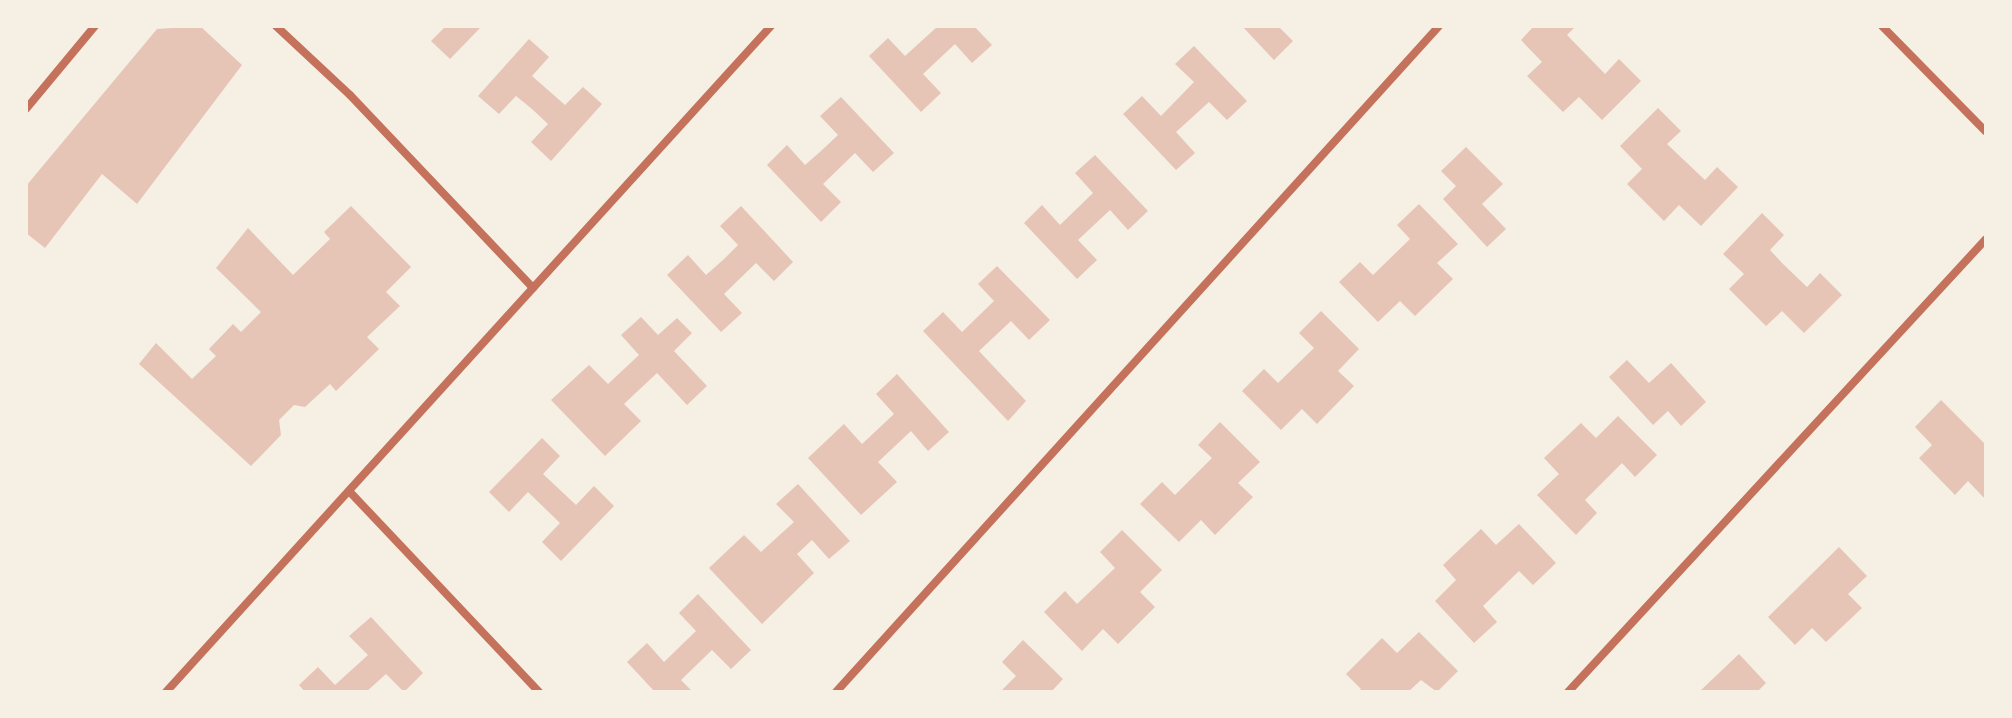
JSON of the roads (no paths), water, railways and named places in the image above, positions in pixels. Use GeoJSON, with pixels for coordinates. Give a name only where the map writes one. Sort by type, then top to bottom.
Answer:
{"type":"FeatureCollection","features":[{"type":"Feature","properties":{"kind":"street"},"geometry":{"type":"LineString","coordinates":[[26,109],[95,26]]}},
{"type":"Feature","properties":{"kind":"street"},"geometry":{"type":"LineString","coordinates":[[276,26],[350,95],[533,288]]}},
{"type":"Feature","properties":{"kind":"street"},"geometry":{"type":"LineString","coordinates":[[166,692],[771,26]]}},
{"type":"Feature","properties":{"kind":"street"},"geometry":{"type":"LineString","coordinates":[[836,692],[1439,26]]}},
{"type":"Feature","properties":{"kind":"street"},"geometry":{"type":"LineString","coordinates":[[1882,26],[1986,132]]}},
{"type":"Feature","properties":{"kind":"street"},"geometry":{"type":"LineString","coordinates":[[1568,692],[1986,239]]}},
{"type":"Feature","properties":{"kind":"street"},"geometry":{"type":"LineString","coordinates":[[349,491],[539,692]]}}]}
